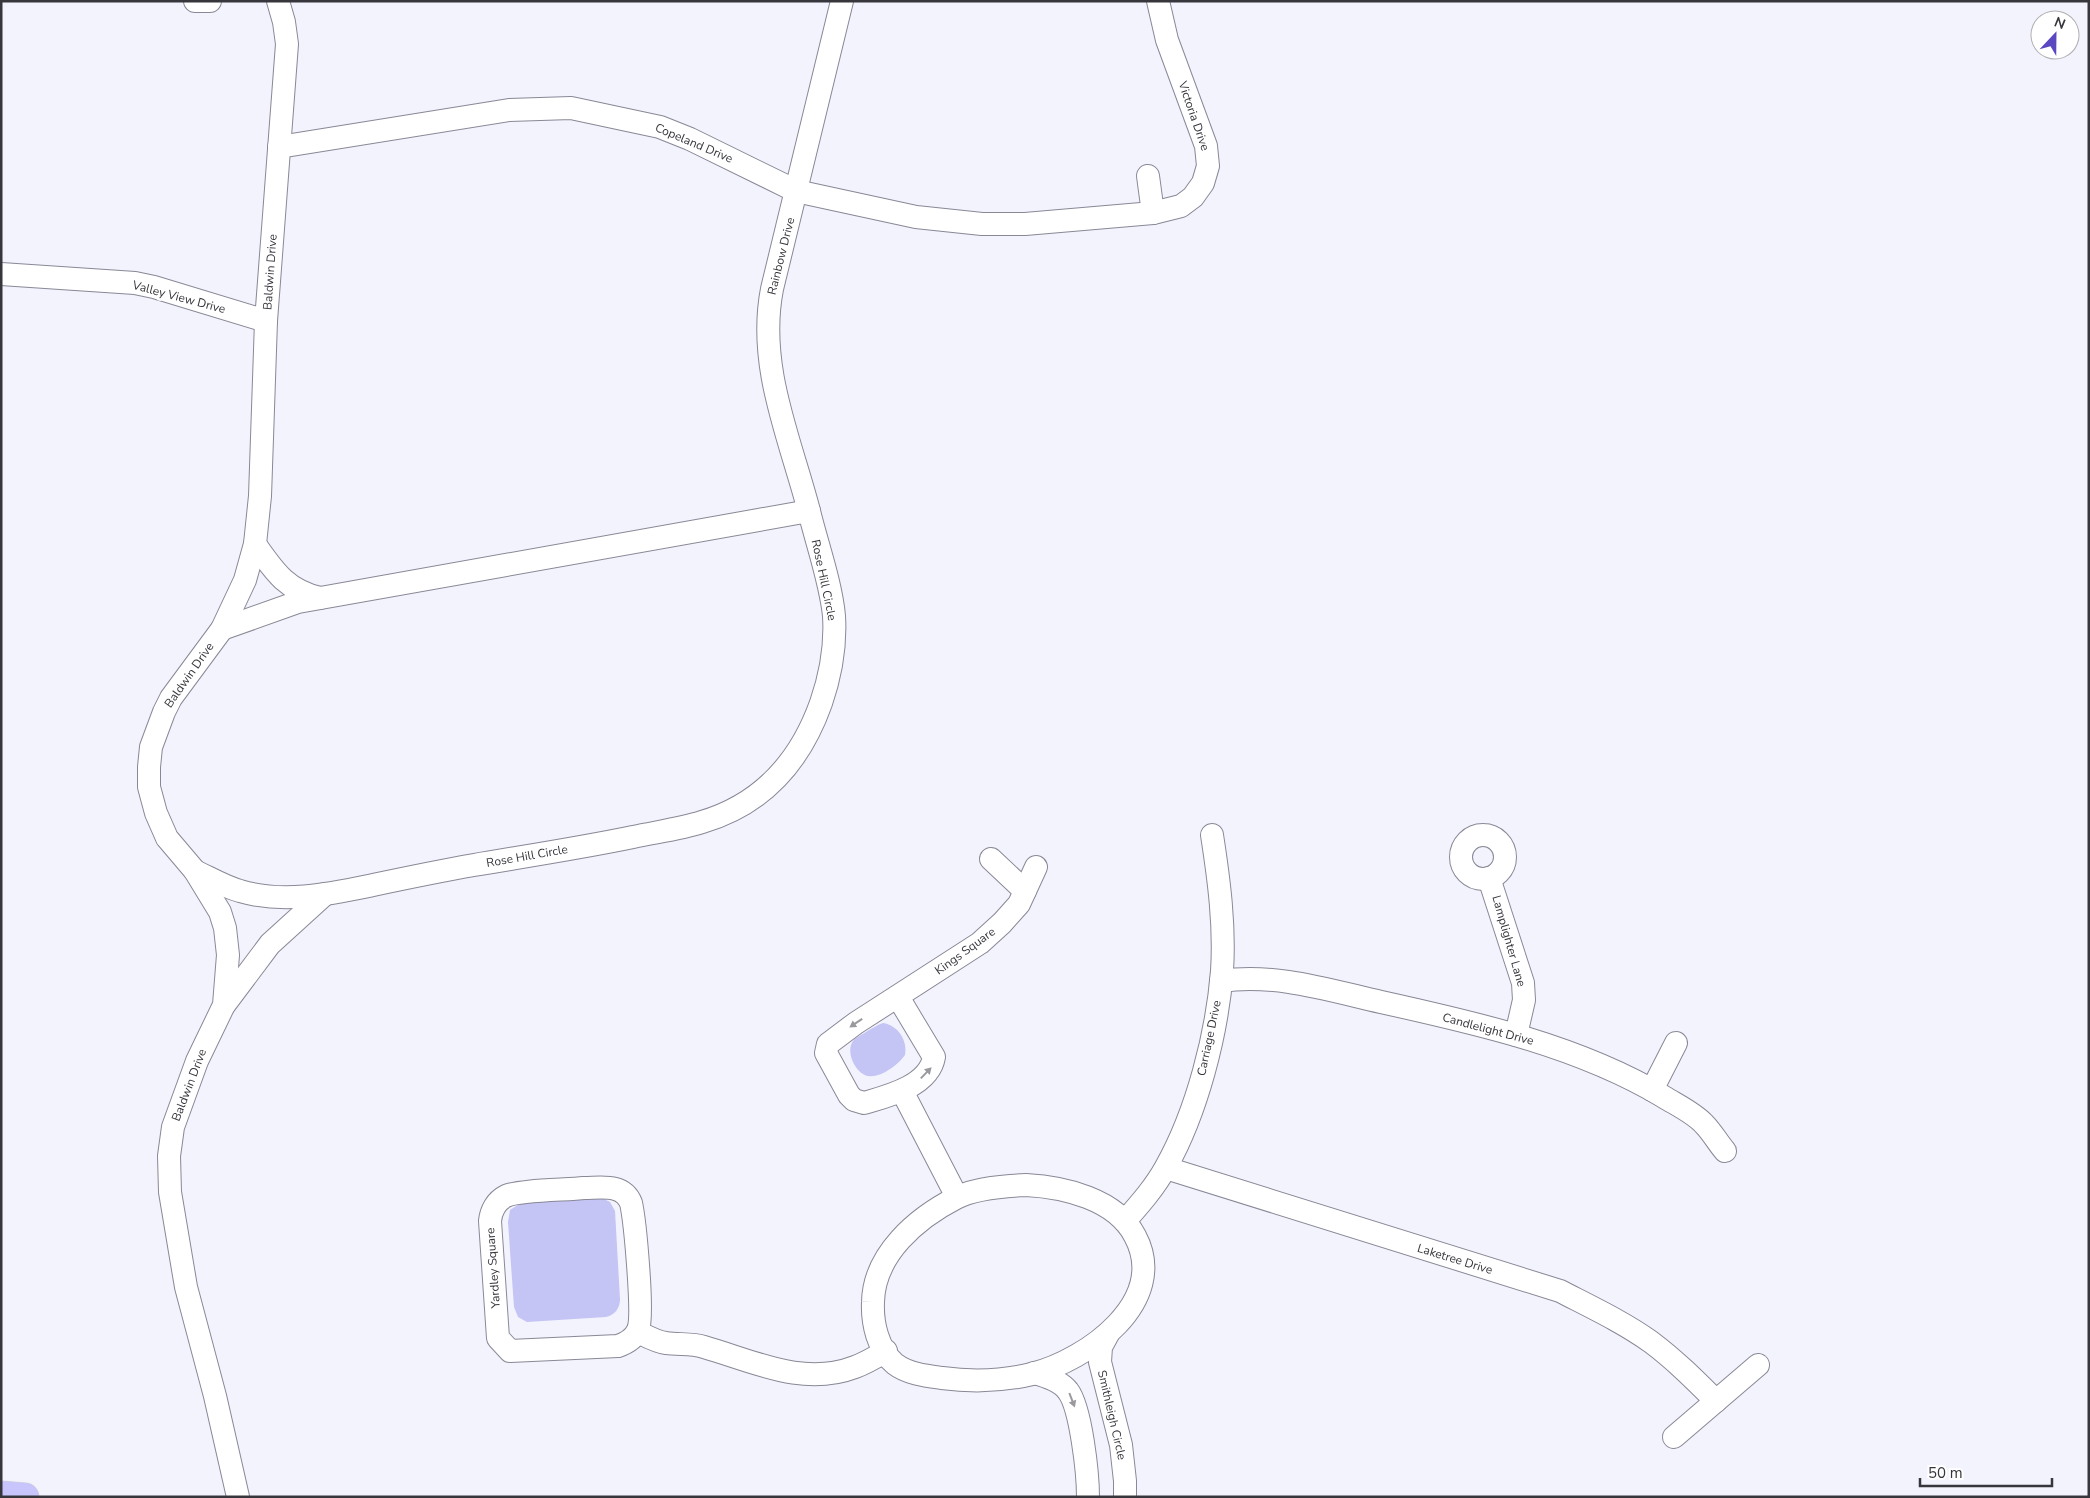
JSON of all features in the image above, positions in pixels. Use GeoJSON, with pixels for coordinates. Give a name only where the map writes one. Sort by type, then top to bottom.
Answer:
{"type":"FeatureCollection","features":[{"type":"Feature","properties":{"kind":"main road"},"geometry":{"type":"LineString","coordinates":[[1,1496],[25,1497]]}},
{"type":"Feature","properties":{"kind":"street"},"geometry":{"type":"LineString","coordinates":[[195,1],[210,1]]}},
{"type":"Feature","properties":{"kind":"street","name":"Baldwin Drive"},"geometry":{"type":"LineString","coordinates":[[238,1497],[215,1396],[186,1287],[170,1192],[169,1156],[173,1127],[197,1061],[224,1005],[228,955],[225,928],[220,912],[195,872],[167,838],[156,813],[149,787],[149,766],[152,747],[164,712],[176,692],[222,629],[245,580],[255,544],[260,496],[266,321],[287,44],[284,22],[278,1]]}},
{"type":"Feature","properties":{"kind":"street","name":"Rainbow Drive"},"geometry":{"type":"LineString","coordinates":[[809,511],[772,379],[767,337],[772,289],[842,1]]}},
{"type":"Feature","properties":{"kind":"street","name":"Victoria Drive"},"geometry":{"type":"LineString","coordinates":[[1074,220],[1153,213],[1181,206],[1193,197],[1203,183],[1208,161],[1206,146],[1167,40],[1158,1]]}},
{"type":"Feature","properties":{"kind":"street","name":"Copeland Drive"},"geometry":{"type":"LineString","coordinates":[[280,147],[509,110],[571,108],[660,127],[690,139],[796,191],[916,217],[961,223],[1025,224],[1074,220]]}},
{"type":"Feature","properties":{"kind":"street"},"geometry":{"type":"LineString","coordinates":[[1148,176],[1153,213]]}},
{"type":"Feature","properties":{"kind":"street","name":"Valley View Drive"},"geometry":{"type":"LineString","coordinates":[[1,274],[135,283],[266,321]]}},
{"type":"Feature","properties":{"kind":"street"},"geometry":{"type":"LineString","coordinates":[[222,629],[298,602],[429,577],[809,511]]}},
{"type":"Feature","properties":{"kind":"street","name":"Rose Hill Circle"},"geometry":{"type":"LineString","coordinates":[[195,872],[242,892],[282,898],[326,894],[454,868],[613,841],[694,824],[720,816],[759,794],[787,768],[807,738],[825,693],[832,665],[834,637],[832,603],[809,511]]}},
{"type":"Feature","properties":{"kind":"street"},"geometry":{"type":"LineString","coordinates":[[255,544],[286,583],[308,595],[321,598]]}},
{"type":"Feature","properties":{"kind":"street","name":"Carriage Drive"},"geometry":{"type":"LineString","coordinates":[[1125,1221],[1150,1192],[1166,1168],[1186,1124],[1204,1070],[1217,1010],[1221,981],[1222,932],[1218,872],[1212,836]]}},
{"type":"Feature","properties":{"kind":"street"},"geometry":{"type":"LineString","coordinates":[[991,859],[1025,891]]}},
{"type":"Feature","properties":{"kind":"street","name":"Kings Square"},"geometry":{"type":"LineString","coordinates":[[898,997],[934,1058],[932,1066],[925,1075],[902,1091],[864,1103],[854,1100],[839,1078],[826,1049],[828,1044],[856,1023],[980,942],[1019,904],[1036,867]]}},
{"type":"Feature","properties":{"kind":"street","name":"Lamplighter Lane"},"geometry":{"type":"LineString","coordinates":[[1489,878],[1523,983],[1524,1000],[1516,1035]]}},
{"type":"Feature","properties":{"kind":"street"},"geometry":{"type":"LineString","coordinates":[[224,1005],[270,944],[326,894]]}},
{"type":"Feature","properties":{"kind":"street","name":"Candlelight Drive"},"geometry":{"type":"LineString","coordinates":[[1221,981],[1245,977],[1288,982],[1445,1016],[1516,1035],[1597,1064],[1652,1090],[1704,1123],[1725,1152]]}},
{"type":"Feature","properties":{"kind":"street"},"geometry":{"type":"LineString","coordinates":[[1652,1090],[1676,1044]]}},
{"type":"Feature","properties":{"kind":"street"},"geometry":{"type":"LineString","coordinates":[[902,1091],[957,1197]]}},
{"type":"Feature","properties":{"kind":"street","name":"Laketree Drive"},"geometry":{"type":"LineString","coordinates":[[1166,1168],[1560,1291],[1616,1320],[1650,1341],[1686,1371],[1716,1402]]}},
{"type":"Feature","properties":{"kind":"street","name":"Smithleigh Circle"},"geometry":{"type":"LineString","coordinates":[[1108,1334],[1070,1360],[1034,1373],[1003,1379],[978,1380],[933,1377],[902,1368],[892,1361],[877,1335],[873,1315],[874,1287],[883,1264],[895,1245],[907,1232],[957,1197],[1010,1185],[1053,1188],[1094,1200],[1112,1210],[1125,1221],[1136,1237],[1142,1253],[1142,1278],[1130,1308],[1108,1334],[1101,1347],[1100,1362],[1121,1445],[1126,1481],[1125,1497]]}},
{"type":"Feature","properties":{"kind":"street","name":"Yardley Square"},"geometry":{"type":"LineString","coordinates":[[612,1188],[625,1193],[632,1206],[641,1305],[641,1322],[638,1332],[629,1343],[618,1346],[510,1351],[498,1338],[490,1221],[496,1205],[504,1198],[514,1194],[612,1188]]}},
{"type":"Feature","properties":{"kind":"street"},"geometry":{"type":"LineString","coordinates":[[638,1332],[666,1343],[701,1346],[773,1369],[801,1374],[825,1374],[844,1371],[886,1351]]}},
{"type":"Feature","properties":{"kind":"street"},"geometry":{"type":"LineString","coordinates":[[1674,1437],[1758,1365]]}},
{"type":"Feature","properties":{"kind":"street"},"geometry":{"type":"LineString","coordinates":[[1034,1373],[1047,1376],[1068,1390],[1074,1403],[1083,1443],[1088,1479],[1088,1497]]}},
{"type":"Feature","properties":{"kind":"shaded area"},"geometry":{"type":"Polygon","coordinates":[[[883,1023],[893,1027],[901,1034],[905,1044],[905,1055],[889,1070],[878,1075],[868,1076],[859,1071],[853,1062],[850,1051],[851,1046],[856,1038],[883,1023]]]}},
{"type":"Feature","properties":{"kind":"shaded area"},"geometry":{"type":"Polygon","coordinates":[[[602,1198],[610,1202],[615,1211],[620,1299],[616,1311],[606,1317],[527,1322],[518,1317],[514,1307],[508,1222],[510,1210],[521,1203],[602,1198]]]}}]}
